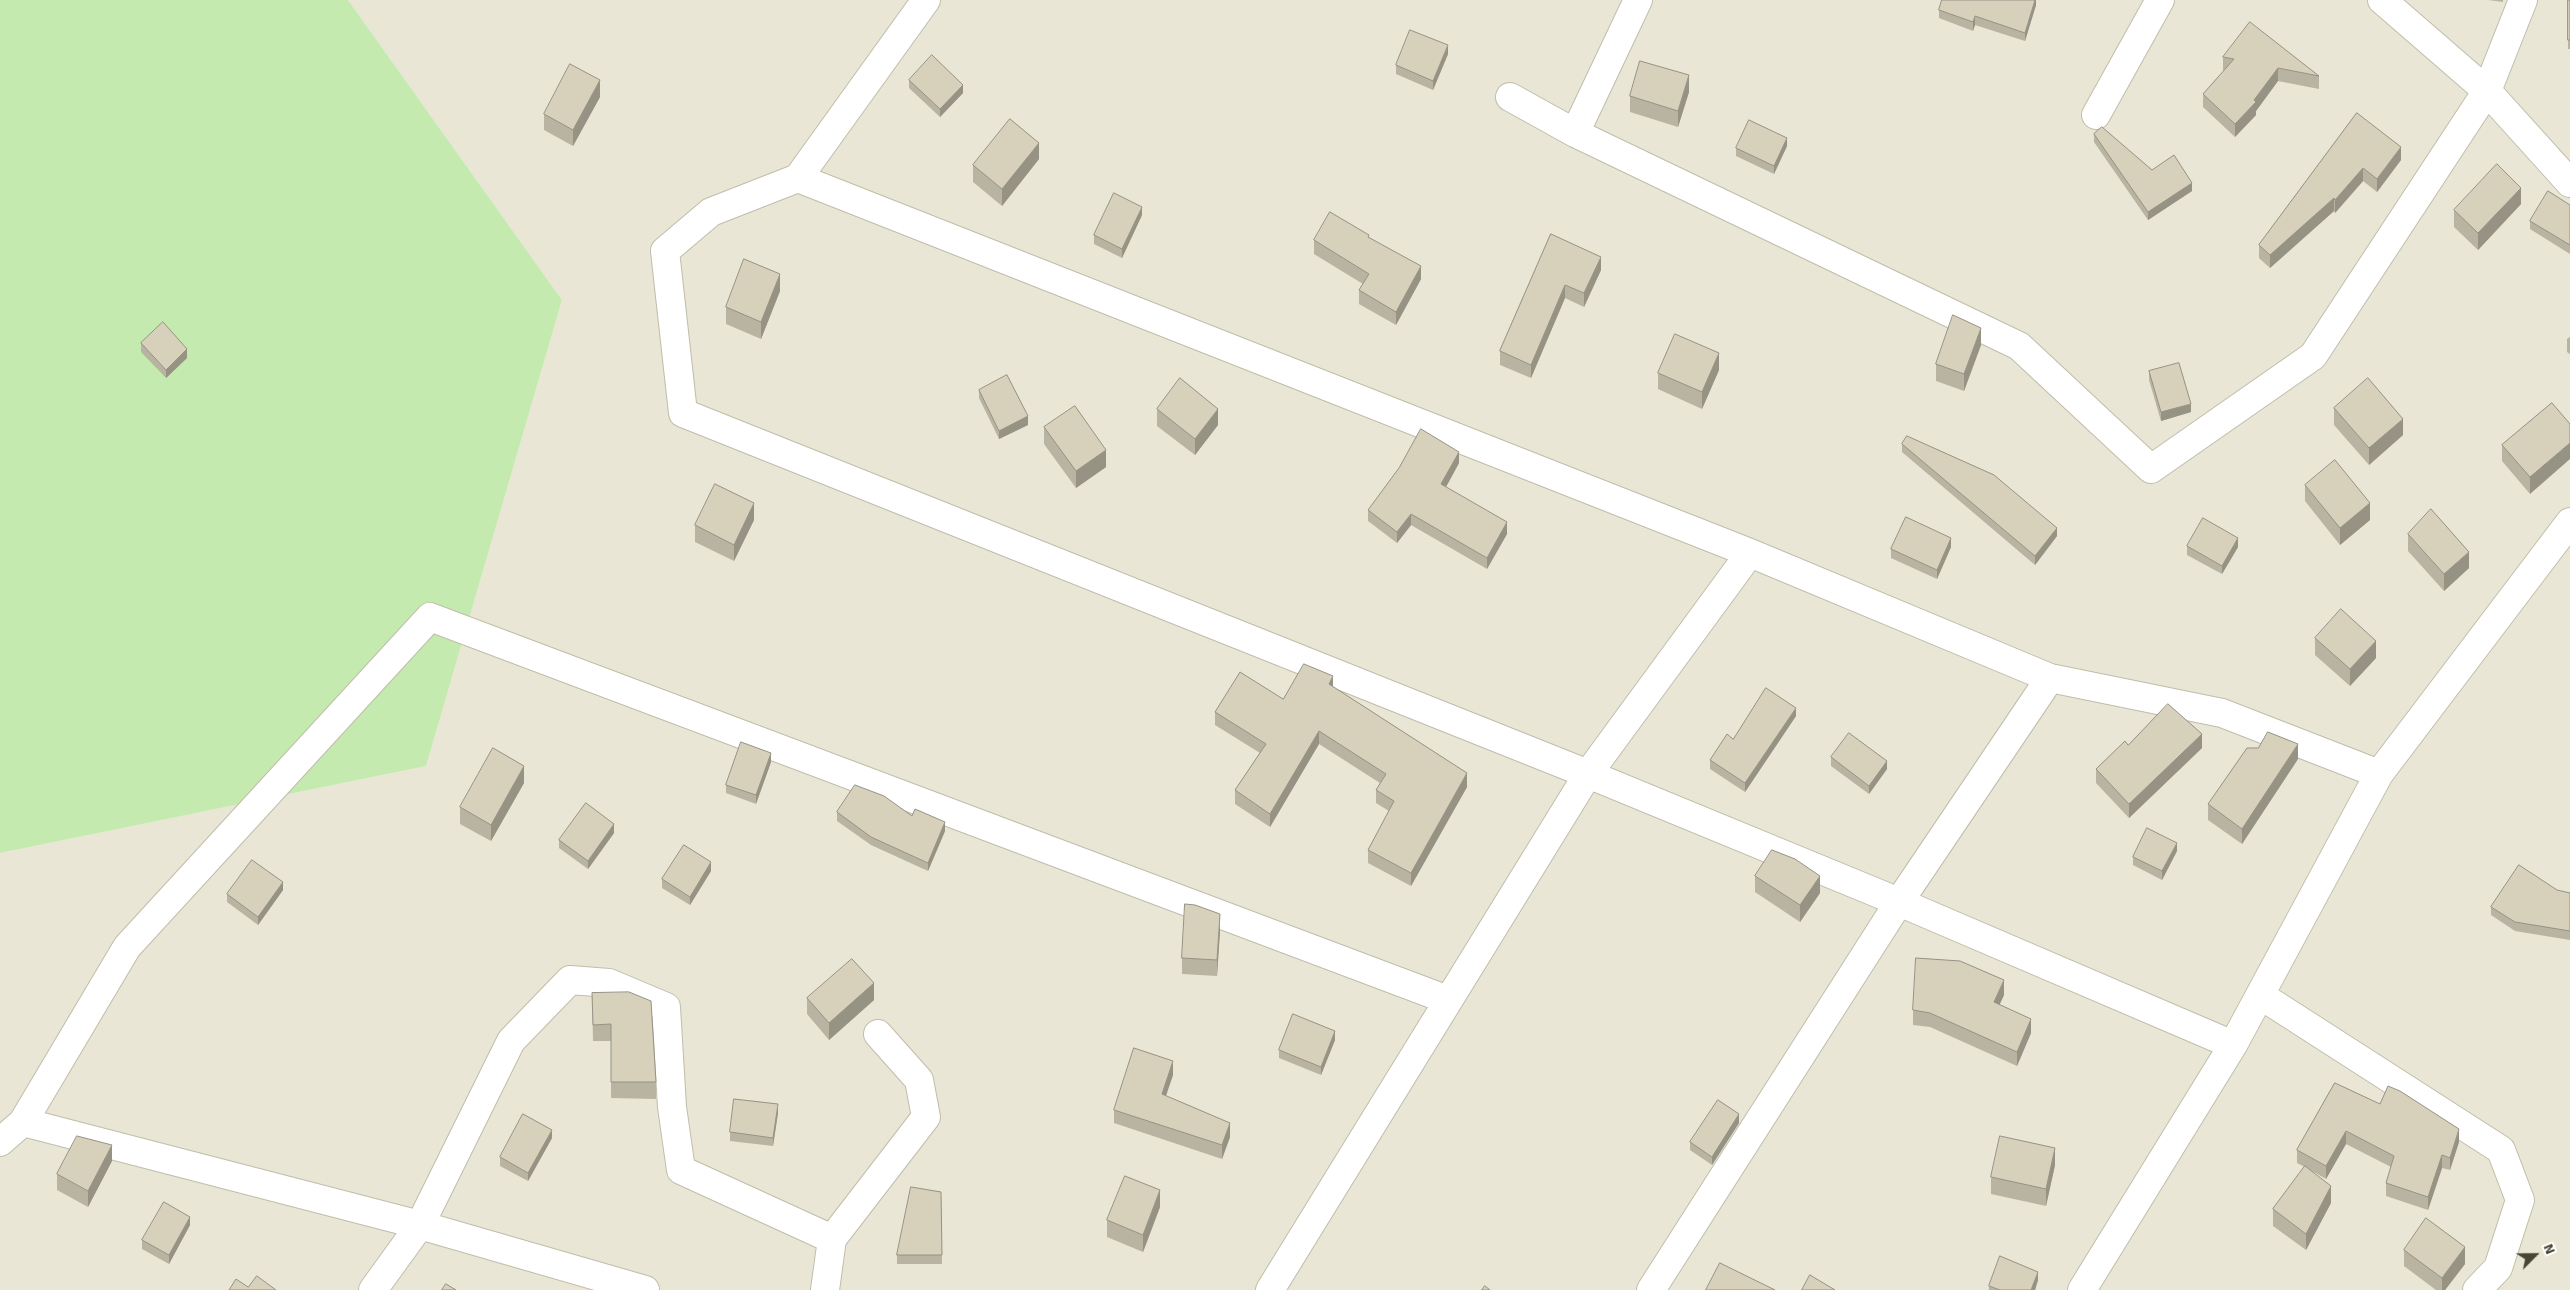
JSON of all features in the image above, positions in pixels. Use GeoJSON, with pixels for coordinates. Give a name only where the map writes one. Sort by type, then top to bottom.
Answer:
{"type":"FeatureCollection","features":[{"type":"Feature","properties":{"kind":"street"},"geometry":{"type":"LineString","coordinates":[[926,0],[798,178],[711,212],[665,251],[684,413],[1588,774],[1899,902],[2234,1046]]}},
{"type":"Feature","properties":{"kind":"street"},"geometry":{"type":"LineString","coordinates":[[1575,133],[1638,0]]}},
{"type":"Feature","properties":{"kind":"street"},"geometry":{"type":"LineString","coordinates":[[2096,115],[2160,0]]}},
{"type":"Feature","properties":{"kind":"street"},"geometry":{"type":"LineString","coordinates":[[2382,0],[2487,91],[2570,184]]}},
{"type":"Feature","properties":{"kind":"street"},"geometry":{"type":"LineString","coordinates":[[1510,97],[1575,133],[2019,346],[2151,470],[2313,356],[2487,91],[2523,0]]}},
{"type":"Feature","properties":{"kind":"street"},"geometry":{"type":"LineString","coordinates":[[798,178],[1750,552],[2050,678],[2222,714],[2379,774]]}},
{"type":"Feature","properties":{"kind":"street"},"geometry":{"type":"LineString","coordinates":[[2082,1290],[2234,1046],[2379,774],[2570,522]]}},
{"type":"Feature","properties":{"kind":"street"},"geometry":{"type":"LineString","coordinates":[[1270,1290],[1588,774],[1750,552]]}},
{"type":"Feature","properties":{"kind":"street"},"geometry":{"type":"LineString","coordinates":[[0,1142],[23,1122],[127,947],[430,618],[1448,1000]]}},
{"type":"Feature","properties":{"kind":"street"},"geometry":{"type":"LineString","coordinates":[[1651,1290],[1899,902],[2050,678]]}},
{"type":"Feature","properties":{"kind":"street"},"geometry":{"type":"LineString","coordinates":[[373,1290],[420,1225],[511,1042],[570,980],[609,983],[666,1007],[672,1107],[681,1170],[832,1239]]}},
{"type":"Feature","properties":{"kind":"street"},"geometry":{"type":"LineString","coordinates":[[2260,995],[2501,1150],[2520,1200],[2498,1268],[2477,1290]]}},
{"type":"Feature","properties":{"kind":"street"},"geometry":{"type":"LineString","coordinates":[[825,1290],[832,1239],[926,1117],[919,1080],[878,1034]]}},
{"type":"Feature","properties":{"kind":"street"},"geometry":{"type":"LineString","coordinates":[[23,1122],[420,1225],[646,1290]]}},
{"type":"Feature","properties":{"kind":"shaded area"},"geometry":{"type":"Polygon","coordinates":[[[348,0],[2570,0],[2570,1290],[0,1290],[0,853],[426,766],[562,300],[348,0]]]}},
{"type":"Feature","properties":{"kind":"green space"},"geometry":{"type":"Polygon","coordinates":[[[0,0],[348,0],[562,300],[426,766],[0,853],[0,0]]]}},
{"type":"Feature","properties":{"kind":"building"},"geometry":{"type":"Polygon","coordinates":[[[1942,0],[2035,0],[2025,33],[1975,16],[1973,22],[1939,10],[1942,0]]]}},
{"type":"Feature","properties":{"kind":"building"},"geometry":{"type":"Polygon","coordinates":[[[2568,0],[2570,0],[2570,40],[2568,40],[2568,0]]]}},
{"type":"Feature","properties":{"kind":"building"},"geometry":{"type":"Polygon","coordinates":[[[2250,22],[2319,76],[2278,68],[2254,100],[2256,102],[2235,124],[2203,94],[2234,59],[2223,57],[2250,22]]]}},
{"type":"Feature","properties":{"kind":"building"},"geometry":{"type":"Polygon","coordinates":[[[1410,30],[1448,45],[1433,81],[1396,65],[1410,30]]]}},
{"type":"Feature","properties":{"kind":"building"},"geometry":{"type":"Polygon","coordinates":[[[932,55],[963,85],[940,109],[909,80],[932,55]]]}},
{"type":"Feature","properties":{"kind":"building"},"geometry":{"type":"Polygon","coordinates":[[[1640,61],[1689,75],[1678,111],[1630,96],[1640,61]]]}},
{"type":"Feature","properties":{"kind":"building"},"geometry":{"type":"Polygon","coordinates":[[[570,64],[600,80],[573,130],[544,114],[570,64]]]}},
{"type":"Feature","properties":{"kind":"building"},"geometry":{"type":"Polygon","coordinates":[[[2357,113],[2401,147],[2377,179],[2363,168],[2335,200],[2334,198],[2270,255],[2259,245],[2357,113]]]}},
{"type":"Feature","properties":{"kind":"building"},"geometry":{"type":"Polygon","coordinates":[[[1010,119],[1039,143],[1002,189],[973,165],[1010,119]]]}},
{"type":"Feature","properties":{"kind":"building"},"geometry":{"type":"Polygon","coordinates":[[[1749,120],[1787,138],[1774,166],[1736,148],[1749,120]]]}},
{"type":"Feature","properties":{"kind":"building"},"geometry":{"type":"Polygon","coordinates":[[[2102,127],[2152,170],[2174,155],[2192,183],[2148,212],[2094,134],[2102,127]]]}},
{"type":"Feature","properties":{"kind":"building"},"geometry":{"type":"Polygon","coordinates":[[[2497,164],[2521,188],[2478,233],[2454,210],[2497,164]]]}},
{"type":"Feature","properties":{"kind":"building"},"geometry":{"type":"Polygon","coordinates":[[[2548,191],[2570,205],[2570,245],[2530,221],[2548,191]]]}},
{"type":"Feature","properties":{"kind":"building"},"geometry":{"type":"Polygon","coordinates":[[[1114,193],[1142,207],[1122,249],[1094,235],[1114,193]]]}},
{"type":"Feature","properties":{"kind":"building"},"geometry":{"type":"Polygon","coordinates":[[[1330,212],[1369,235],[1368,237],[1421,266],[1396,312],[1359,290],[1369,274],[1314,240],[1330,212]]]}},
{"type":"Feature","properties":{"kind":"building"},"geometry":{"type":"Polygon","coordinates":[[[1551,234],[1601,257],[1584,293],[1565,285],[1531,365],[1500,351],[1551,234]]]}},
{"type":"Feature","properties":{"kind":"building"},"geometry":{"type":"Polygon","coordinates":[[[744,259],[780,274],[761,322],[726,307],[744,259]]]}},
{"type":"Feature","properties":{"kind":"building"},"geometry":{"type":"Polygon","coordinates":[[[1953,315],[1981,328],[1964,374],[1936,364],[1953,315]]]}},
{"type":"Feature","properties":{"kind":"building"},"geometry":{"type":"Polygon","coordinates":[[[163,322],[187,349],[166,370],[141,343],[163,322]]]}},
{"type":"Feature","properties":{"kind":"building"},"geometry":{"type":"Polygon","coordinates":[[[1675,334],[1719,353],[1702,392],[1658,373],[1675,334]]]}},
{"type":"Feature","properties":{"kind":"building"},"geometry":{"type":"Polygon","coordinates":[[[2179,363],[2191,404],[2161,412],[2149,371],[2179,363]]]}},
{"type":"Feature","properties":{"kind":"building"},"geometry":{"type":"Polygon","coordinates":[[[1007,375],[1028,416],[999,431],[979,390],[1007,375]]]}},
{"type":"Feature","properties":{"kind":"building"},"geometry":{"type":"Polygon","coordinates":[[[1180,378],[1218,409],[1195,439],[1157,409],[1180,378]]]}},
{"type":"Feature","properties":{"kind":"building"},"geometry":{"type":"Polygon","coordinates":[[[2368,378],[2403,419],[2369,448],[2334,408],[2368,378]]]}},
{"type":"Feature","properties":{"kind":"building"},"geometry":{"type":"Polygon","coordinates":[[[2552,403],[2570,424],[2570,443],[2530,477],[2502,445],[2552,403]]]}},
{"type":"Feature","properties":{"kind":"building"},"geometry":{"type":"Polygon","coordinates":[[[1075,406],[1106,450],[1076,471],[1044,427],[1075,406]]]}},
{"type":"Feature","properties":{"kind":"building"},"geometry":{"type":"Polygon","coordinates":[[[1421,429],[1459,452],[1441,484],[1507,522],[1487,558],[1411,514],[1397,532],[1368,510],[1399,468],[1421,429]]]}},
{"type":"Feature","properties":{"kind":"building"},"geometry":{"type":"Polygon","coordinates":[[[1907,436],[1994,475],[2057,528],[2035,556],[1902,444],[1907,436]]]}},
{"type":"Feature","properties":{"kind":"building"},"geometry":{"type":"Polygon","coordinates":[[[2335,460],[2370,503],[2340,528],[2305,485],[2335,460]]]}},
{"type":"Feature","properties":{"kind":"building"},"geometry":{"type":"Polygon","coordinates":[[[715,484],[754,503],[734,545],[695,525],[715,484]]]}},
{"type":"Feature","properties":{"kind":"building"},"geometry":{"type":"Polygon","coordinates":[[[2431,509],[2469,552],[2444,574],[2408,534],[2431,509]]]}},
{"type":"Feature","properties":{"kind":"building"},"geometry":{"type":"Polygon","coordinates":[[[1906,517],[1951,538],[1937,570],[1891,549],[1906,517]]]}},
{"type":"Feature","properties":{"kind":"building"},"geometry":{"type":"Polygon","coordinates":[[[2203,518],[2238,538],[2222,566],[2187,546],[2203,518]]]}},
{"type":"Feature","properties":{"kind":"building"},"geometry":{"type":"Polygon","coordinates":[[[2341,609],[2376,641],[2350,669],[2315,638],[2341,609]]]}},
{"type":"Feature","properties":{"kind":"building"},"geometry":{"type":"Polygon","coordinates":[[[1304,664],[1333,676],[1329,684],[1467,773],[1411,873],[1368,850],[1394,801],[1376,790],[1386,774],[1319,731],[1270,814],[1235,790],[1266,744],[1215,712],[1240,672],[1283,699],[1304,664]]]}},
{"type":"Feature","properties":{"kind":"building"},"geometry":{"type":"Polygon","coordinates":[[[1766,688],[1796,708],[1745,783],[1710,760],[1727,734],[1733,739],[1766,688]]]}},
{"type":"Feature","properties":{"kind":"building"},"geometry":{"type":"Polygon","coordinates":[[[2168,704],[2202,734],[2129,804],[2096,769],[2125,741],[2128,745],[2168,704]]]}},
{"type":"Feature","properties":{"kind":"building"},"geometry":{"type":"Polygon","coordinates":[[[2268,732],[2298,744],[2242,829],[2208,804],[2247,748],[2258,748],[2268,732]]]}},
{"type":"Feature","properties":{"kind":"building"},"geometry":{"type":"Polygon","coordinates":[[[1849,733],[1887,761],[1869,786],[1831,757],[1849,733]]]}},
{"type":"Feature","properties":{"kind":"building"},"geometry":{"type":"Polygon","coordinates":[[[741,742],[771,753],[756,795],[726,785],[741,742]]]}},
{"type":"Feature","properties":{"kind":"building"},"geometry":{"type":"Polygon","coordinates":[[[493,748],[524,766],[491,825],[460,807],[493,748]]]}},
{"type":"Feature","properties":{"kind":"building"},"geometry":{"type":"Polygon","coordinates":[[[855,785],[884,796],[912,816],[915,809],[945,822],[928,863],[871,837],[837,812],[855,785]]]}},
{"type":"Feature","properties":{"kind":"building"},"geometry":{"type":"Polygon","coordinates":[[[586,803],[614,824],[588,861],[559,840],[586,803]]]}},
{"type":"Feature","properties":{"kind":"building"},"geometry":{"type":"Polygon","coordinates":[[[2147,828],[2177,843],[2162,871],[2133,857],[2147,828]]]}},
{"type":"Feature","properties":{"kind":"building"},"geometry":{"type":"Polygon","coordinates":[[[684,845],[711,862],[690,897],[662,879],[684,845]]]}},
{"type":"Feature","properties":{"kind":"building"},"geometry":{"type":"Polygon","coordinates":[[[1772,850],[1795,859],[1820,876],[1800,905],[1755,876],[1772,850]]]}},
{"type":"Feature","properties":{"kind":"building"},"geometry":{"type":"Polygon","coordinates":[[[252,860],[283,882],[258,917],[227,894],[252,860]]]}},
{"type":"Feature","properties":{"kind":"building"},"geometry":{"type":"Polygon","coordinates":[[[2519,865],[2557,890],[2570,893],[2570,931],[2515,922],[2491,907],[2519,865]]]}},
{"type":"Feature","properties":{"kind":"building"},"geometry":{"type":"Polygon","coordinates":[[[1185,904],[1195,905],[1220,914],[1217,960],[1182,958],[1185,904]]]}},
{"type":"Feature","properties":{"kind":"building"},"geometry":{"type":"Polygon","coordinates":[[[1916,958],[1960,961],[2004,980],[1994,1002],[2031,1019],[2017,1052],[1930,1013],[1913,1010],[1916,958]]]}},
{"type":"Feature","properties":{"kind":"building"},"geometry":{"type":"Polygon","coordinates":[[[852,959],[874,983],[829,1023],[807,998],[852,959]]]}},
{"type":"Feature","properties":{"kind":"building"},"geometry":{"type":"Polygon","coordinates":[[[629,992],[651,1001],[656,1082],[611,1082],[611,1024],[593,1025],[592,993],[629,992]]]}},
{"type":"Feature","properties":{"kind":"building"},"geometry":{"type":"Polygon","coordinates":[[[1293,1014],[1335,1031],[1321,1067],[1279,1050],[1293,1014]]]}},
{"type":"Feature","properties":{"kind":"building"},"geometry":{"type":"Polygon","coordinates":[[[1134,1048],[1173,1061],[1162,1094],[1230,1123],[1222,1145],[1114,1110],[1134,1048]]]}},
{"type":"Feature","properties":{"kind":"building"},"geometry":{"type":"Polygon","coordinates":[[[2335,1083],[2380,1104],[2388,1086],[2400,1091],[2459,1129],[2450,1158],[2442,1155],[2428,1197],[2386,1183],[2394,1156],[2346,1131],[2326,1166],[2297,1150],[2335,1083]]]}},
{"type":"Feature","properties":{"kind":"building"},"geometry":{"type":"Polygon","coordinates":[[[734,1099],[778,1104],[773,1138],[730,1132],[734,1099]]]}},
{"type":"Feature","properties":{"kind":"building"},"geometry":{"type":"Polygon","coordinates":[[[1718,1100],[1739,1114],[1712,1157],[1690,1142],[1718,1100]]]}},
{"type":"Feature","properties":{"kind":"building"},"geometry":{"type":"Polygon","coordinates":[[[523,1114],[552,1130],[528,1173],[500,1157],[523,1114]]]}},
{"type":"Feature","properties":{"kind":"building"},"geometry":{"type":"Polygon","coordinates":[[[77,1136],[112,1145],[88,1191],[57,1174],[77,1136]]]}},
{"type":"Feature","properties":{"kind":"building"},"geometry":{"type":"Polygon","coordinates":[[[2000,1136],[2055,1148],[2046,1189],[1991,1177],[2000,1136]]]}},
{"type":"Feature","properties":{"kind":"building"},"geometry":{"type":"Polygon","coordinates":[[[2305,1166],[2331,1186],[2306,1234],[2273,1209],[2305,1166]]]}},
{"type":"Feature","properties":{"kind":"building"},"geometry":{"type":"Polygon","coordinates":[[[1125,1176],[1160,1190],[1143,1235],[1107,1220],[1125,1176]]]}},
{"type":"Feature","properties":{"kind":"building"},"geometry":{"type":"Polygon","coordinates":[[[911,1187],[941,1192],[942,1255],[897,1255],[911,1187]]]}},
{"type":"Feature","properties":{"kind":"building"},"geometry":{"type":"Polygon","coordinates":[[[164,1202],[190,1217],[169,1255],[142,1240],[164,1202]]]}},
{"type":"Feature","properties":{"kind":"building"},"geometry":{"type":"Polygon","coordinates":[[[2426,1218],[2465,1247],[2442,1278],[2404,1250],[2426,1218]]]}},
{"type":"Feature","properties":{"kind":"building"},"geometry":{"type":"Polygon","coordinates":[[[2000,1256],[2038,1272],[2031,1290],[2000,1290],[1989,1286],[2000,1256]]]}},
{"type":"Feature","properties":{"kind":"building"},"geometry":{"type":"Polygon","coordinates":[[[1720,1263],[1775,1290],[1706,1290],[1720,1263]]]}},
{"type":"Feature","properties":{"kind":"building"},"geometry":{"type":"Polygon","coordinates":[[[1810,1275],[1835,1290],[1802,1290],[1810,1275]]]}},
{"type":"Feature","properties":{"kind":"building"},"geometry":{"type":"Polygon","coordinates":[[[257,1276],[276,1290],[229,1290],[236,1279],[248,1287],[257,1276]]]}},
{"type":"Feature","properties":{"kind":"building"},"geometry":{"type":"Polygon","coordinates":[[[446,1284],[456,1290],[442,1290],[446,1284]]]}},
{"type":"Feature","properties":{"kind":"building"},"geometry":{"type":"Polygon","coordinates":[[[1485,1286],[1490,1290],[1482,1290],[1485,1286]]]}}]}
